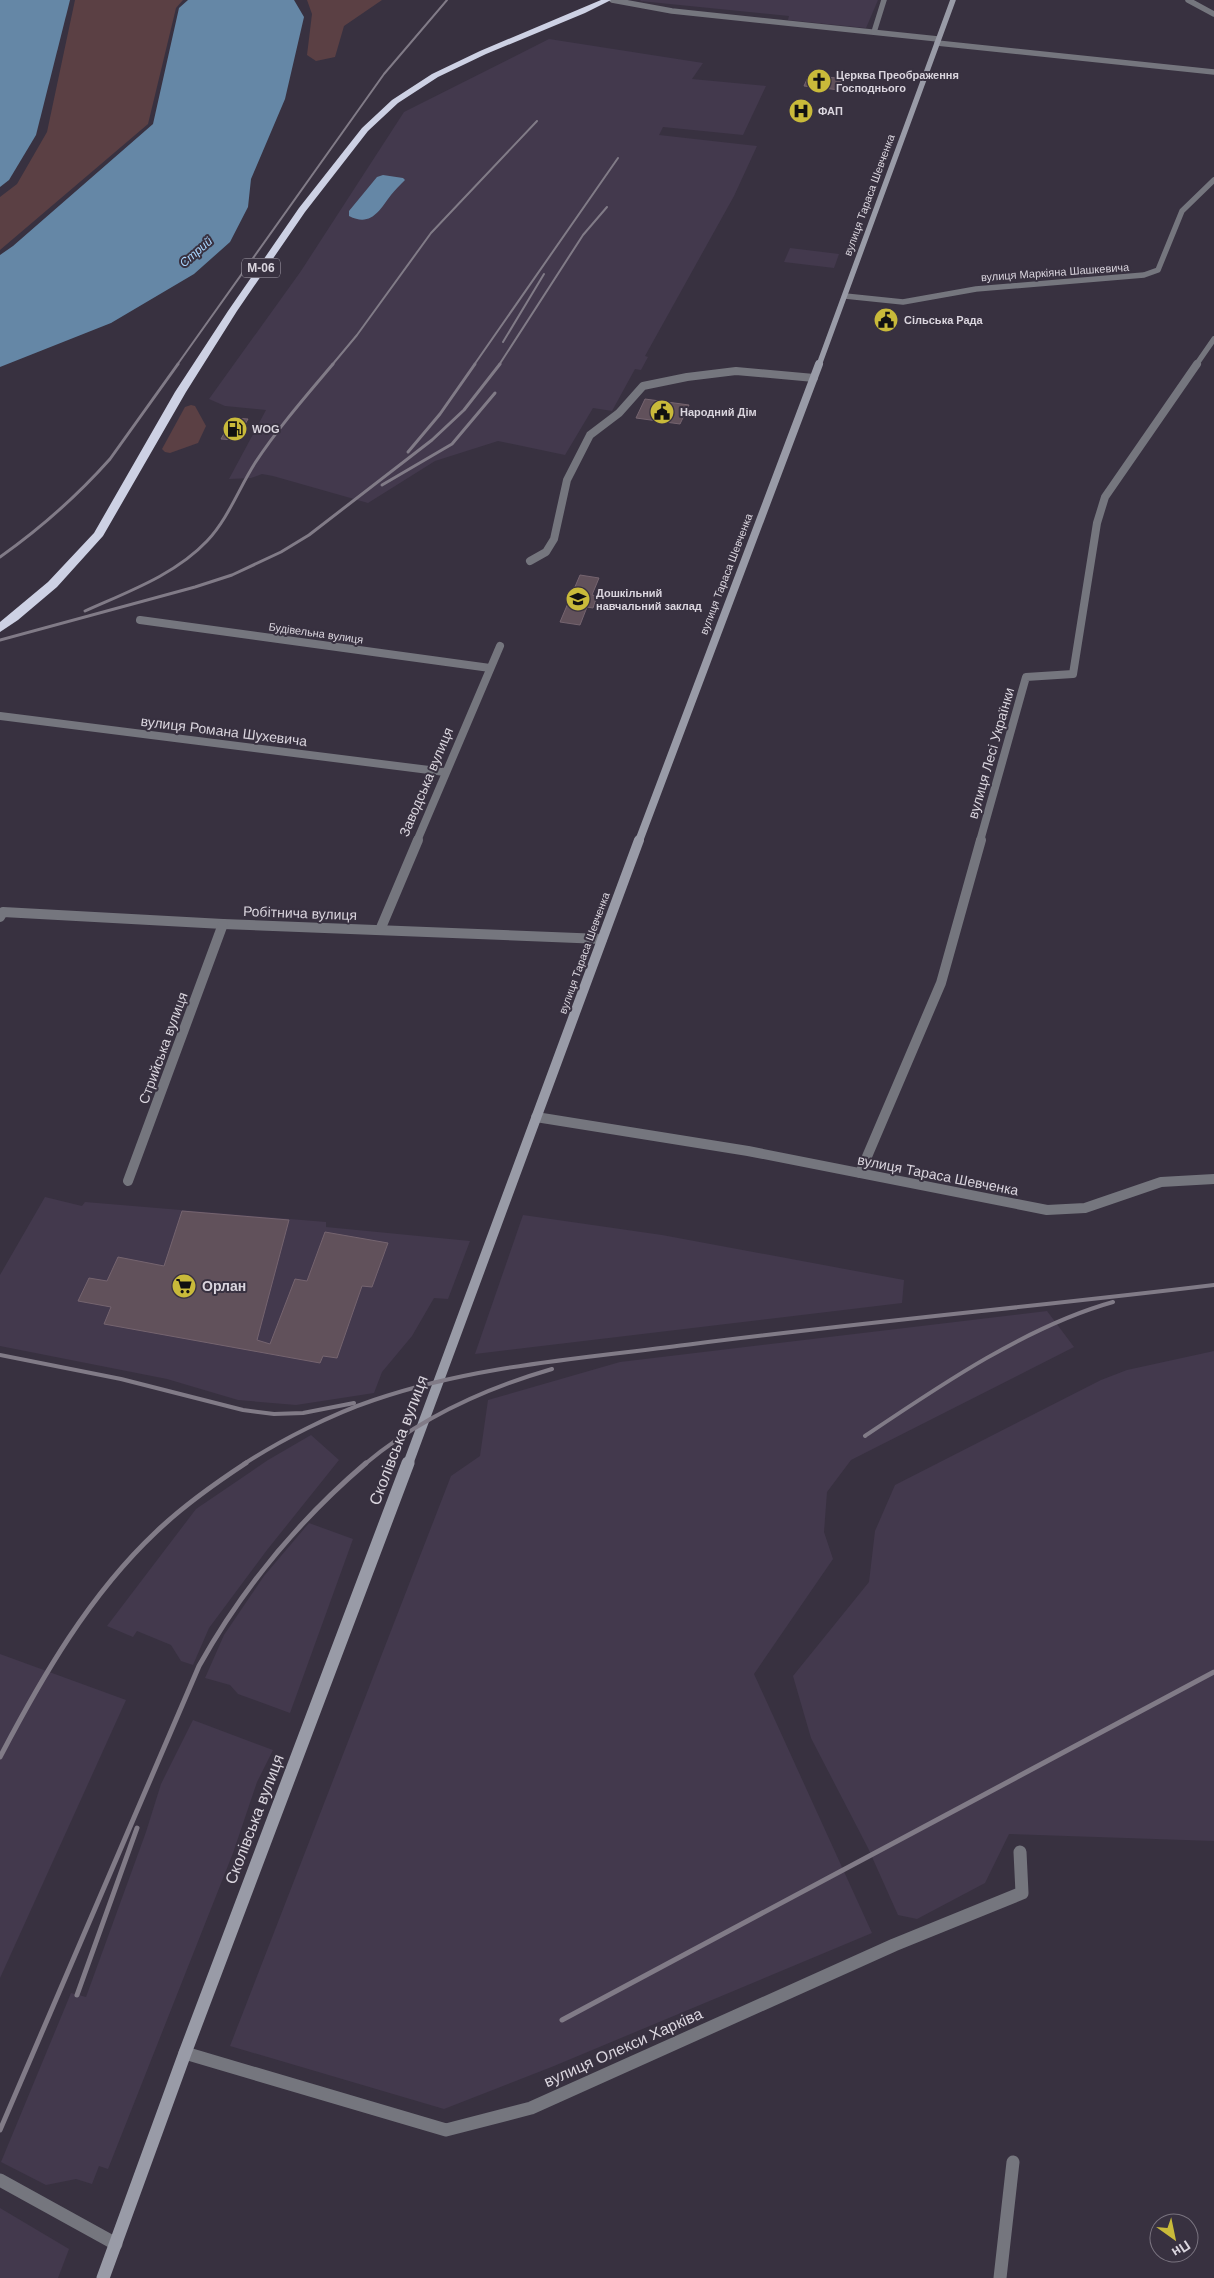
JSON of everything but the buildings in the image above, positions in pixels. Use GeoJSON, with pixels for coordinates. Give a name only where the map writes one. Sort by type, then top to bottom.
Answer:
{"type":"FeatureCollection","features":[{"type":"Feature","properties":{"kind":"highway","name":"М-06"},"geometry":{"type":"LineString","coordinates":[[0,628],[50,587],[79,558],[99,534],[192,373],[254,278],[347,150],[375,118],[411,90],[433,76],[467,60],[564,21],[607,0]]}},
{"type":"Feature","properties":{"kind":"street"},"geometry":{"type":"LineString","coordinates":[[612,0],[672,11],[874,32],[1214,72]]}},
{"type":"Feature","properties":{"kind":"street"},"geometry":{"type":"LineString","coordinates":[[874,32],[884,0]]}},
{"type":"Feature","properties":{"kind":"street","name":"вулиця Тараса Шевченка"},"geometry":{"type":"LineString","coordinates":[[442,1374],[602,939],[845,296],[953,0]]}},
{"type":"Feature","properties":{"kind":"street"},"geometry":{"type":"LineString","coordinates":[[1188,0],[1214,14]]}},
{"type":"Feature","properties":{"kind":"street","name":"вулиця Маркіяна Шашкевича"},"geometry":{"type":"LineString","coordinates":[[845,296],[903,302],[976,289],[1144,276],[1158,270],[1182,210],[1214,180]]}},
{"type":"Feature","properties":{"kind":"street","name":"вулиця Лесі Українки"},"geometry":{"type":"LineString","coordinates":[[860,1173],[941,983],[1026,677],[1073,674],[1097,523],[1105,497],[1214,340]]}},
{"type":"Feature","properties":{"kind":"street"},"geometry":{"type":"LineString","coordinates":[[530,561],[546,552],[554,538],[567,480],[590,435],[619,413],[643,386],[687,377],[736,371],[814,378]]}},
{"type":"Feature","properties":{"kind":"street","name":"Будівельна вулиця"},"geometry":{"type":"LineString","coordinates":[[140,620],[490,668]]}},
{"type":"Feature","properties":{"kind":"street","name":"Заводська вулиця"},"geometry":{"type":"LineString","coordinates":[[380,930],[445,772],[500,646]]}},
{"type":"Feature","properties":{"kind":"street","name":"вулиця Романа Шухевича"},"geometry":{"type":"LineString","coordinates":[[0,716],[445,772]]}},
{"type":"Feature","properties":{"kind":"street","name":"Робітнича вулиця"},"geometry":{"type":"LineString","coordinates":[[0,917],[3,912],[223,924],[602,939]]}},
{"type":"Feature","properties":{"kind":"street","name":"Стрийська вулиця"},"geometry":{"type":"LineString","coordinates":[[128,1181],[223,924]]}},
{"type":"Feature","properties":{"kind":"street","name":"вулиця Тараса Шевченка"},"geometry":{"type":"LineString","coordinates":[[536,1117],[748,1151],[1047,1210],[1085,1208],[1161,1182],[1214,1179]]}},
{"type":"Feature","properties":{"kind":"street","name":"Сколівська вулиця"},"geometry":{"type":"LineString","coordinates":[[104,2278],[185,2052],[442,1374]]}},
{"type":"Feature","properties":{"kind":"street","name":"вулиця Олекси Харківа"},"geometry":{"type":"LineString","coordinates":[[185,2052],[446,2130],[531,2108],[894,1946],[1022,1893],[1020,1852]]}},
{"type":"Feature","properties":{"kind":"street"},"geometry":{"type":"LineString","coordinates":[[1000,2278],[1013,2162]]}},
{"type":"Feature","properties":{"kind":"street"},"geometry":{"type":"LineString","coordinates":[[0,2180],[116,2244]]}},
{"type":"Feature","properties":{"kind":"shaded area"},"geometry":{"type":"Polygon","coordinates":[[[75,0],[183,0],[176,8],[148,124],[0,250],[0,197],[17,184],[47,132],[75,0]]]}},
{"type":"Feature","properties":{"kind":"shaded area"},"geometry":{"type":"Polygon","coordinates":[[[307,0],[382,0],[344,26],[335,57],[316,61],[307,55],[312,14],[307,0]]]}},
{"type":"Feature","properties":{"kind":"shaded area"},"geometry":{"type":"Polygon","coordinates":[[[641,0],[878,0],[866,28],[788,20],[789,16],[641,0]]]}},
{"type":"Feature","properties":{"kind":"shaded area"},"geometry":{"type":"Polygon","coordinates":[[[549,39],[703,63],[692,79],[766,86],[743,135],[663,127],[659,135],[757,146],[734,196],[645,356],[648,357],[641,370],[635,369],[612,411],[593,408],[565,455],[498,441],[435,461],[368,503],[262,474],[251,478],[229,479],[266,410],[225,406],[209,399],[301,271],[404,112],[549,39]]]}},
{"type":"Feature","properties":{"kind":"shaded area"},"geometry":{"type":"Polygon","coordinates":[[[790,248],[839,254],[834,268],[784,262],[790,248]]]}},
{"type":"Feature","properties":{"kind":"shaded area"},"geometry":{"type":"Polygon","coordinates":[[[195,406],[206,426],[198,443],[170,453],[165,452],[162,449],[185,407],[195,406]]]}},
{"type":"Feature","properties":{"kind":"shaded area"},"geometry":{"type":"Polygon","coordinates":[[[45,1197],[82,1206],[85,1202],[326,1222],[326,1227],[470,1241],[448,1299],[434,1298],[412,1336],[382,1372],[374,1393],[296,1405],[238,1400],[167,1379],[0,1346],[0,1275],[45,1197]]]}},
{"type":"Feature","properties":{"kind":"shaded area"},"geometry":{"type":"Polygon","coordinates":[[[523,1215],[662,1235],[904,1280],[902,1303],[475,1354],[523,1215]]]}},
{"type":"Feature","properties":{"kind":"shaded area"},"geometry":{"type":"Polygon","coordinates":[[[1047,1311],[1074,1347],[851,1460],[827,1492],[824,1532],[833,1559],[754,1674],[872,1933],[554,2066],[444,2109],[230,2046],[451,1476],[480,1456],[488,1400],[620,1362],[1047,1311]]]}},
{"type":"Feature","properties":{"kind":"shaded area"},"geometry":{"type":"Polygon","coordinates":[[[1214,1351],[1214,1841],[1009,1834],[985,1883],[917,1919],[898,1915],[868,1848],[811,1738],[793,1676],[869,1582],[875,1531],[895,1485],[1101,1380],[1127,1370],[1214,1351]]]}},
{"type":"Feature","properties":{"kind":"shaded area"},"geometry":{"type":"Polygon","coordinates":[[[311,1435],[339,1460],[267,1550],[209,1628],[193,1665],[181,1661],[171,1645],[137,1631],[133,1637],[107,1626],[196,1509],[268,1460],[311,1435]]]}},
{"type":"Feature","properties":{"kind":"shaded area"},"geometry":{"type":"Polygon","coordinates":[[[309,1523],[353,1539],[290,1713],[238,1694],[230,1685],[205,1678],[224,1635],[264,1576],[309,1523]]]}},
{"type":"Feature","properties":{"kind":"shaded area"},"geometry":{"type":"Polygon","coordinates":[[[0,1654],[126,1700],[0,1978],[0,1654]]]}},
{"type":"Feature","properties":{"kind":"shaded area"},"geometry":{"type":"Polygon","coordinates":[[[193,1720],[273,1750],[257,1782],[233,1853],[108,2169],[99,2166],[92,2184],[76,2179],[46,2185],[1,2162],[71,1993],[86,1997],[146,1832],[161,1784],[193,1720]]]}},
{"type":"Feature","properties":{"kind":"shaded area"},"geometry":{"type":"Polygon","coordinates":[[[0,2208],[69,2249],[58,2278],[0,2278],[0,2208]]]}},
{"type":"Feature","properties":{"kind":"water"},"geometry":{"type":"Polygon","coordinates":[[[0,0],[70,0],[36,135],[9,180],[0,187],[0,0]]]}},
{"type":"Feature","properties":{"kind":"water","name":"Стрий"},"geometry":{"type":"Polygon","coordinates":[[[188,0],[294,0],[304,17],[285,99],[251,179],[248,207],[230,242],[194,274],[111,323],[0,367],[0,255],[13,246],[153,124],[179,8],[188,0]]]}},
{"type":"Feature","properties":{"kind":"water"},"geometry":{"type":"Polygon","coordinates":[[[383,175],[403,178],[405,180],[374,216],[363,220],[349,216],[349,211],[377,177],[383,175]]]}},
{"type":"Feature","properties":{"kind":"railway"},"geometry":{"type":"LineString","coordinates":[[177,365],[384,74],[447,0]]}},
{"type":"Feature","properties":{"kind":"railway"},"geometry":{"type":"LineString","coordinates":[[332,365],[357,335],[431,233],[537,121]]}},
{"type":"Feature","properties":{"kind":"railway"},"geometry":{"type":"LineString","coordinates":[[474,365],[618,158]]}},
{"type":"Feature","properties":{"kind":"railway"},"geometry":{"type":"LineString","coordinates":[[499,365],[583,235],[607,207]]}},
{"type":"Feature","properties":{"kind":"railway"},"geometry":{"type":"LineString","coordinates":[[503,342],[544,274]]}},
{"type":"Feature","properties":{"kind":"railway"},"geometry":{"type":"LineString","coordinates":[[0,557],[58,511],[110,459],[178,364]]}},
{"type":"Feature","properties":{"kind":"railway"},"geometry":{"type":"LineString","coordinates":[[85,611],[150,582],[180,564],[207,541],[221,523],[264,450],[292,412],[333,364]]}},
{"type":"Feature","properties":{"kind":"railway"},"geometry":{"type":"LineString","coordinates":[[408,452],[440,414],[475,364]]}},
{"type":"Feature","properties":{"kind":"railway"},"geometry":{"type":"LineString","coordinates":[[0,640],[195,587],[232,575],[281,552],[309,535],[432,440],[464,410],[500,364]]}},
{"type":"Feature","properties":{"kind":"railway"},"geometry":{"type":"LineString","coordinates":[[382,485],[452,444],[495,393]]}},
{"type":"Feature","properties":{"kind":"railway"},"geometry":{"type":"LineString","coordinates":[[244,1464],[307,1428],[341,1413],[412,1388],[452,1378],[532,1364],[758,1336],[1214,1285]]}},
{"type":"Feature","properties":{"kind":"railway"},"geometry":{"type":"LineString","coordinates":[[865,1436],[984,1359],[1048,1326],[1113,1302]]}},
{"type":"Feature","properties":{"kind":"railway"},"geometry":{"type":"LineString","coordinates":[[0,1355],[121,1379],[243,1410],[274,1414],[303,1413],[354,1403]]}},
{"type":"Feature","properties":{"kind":"railway"},"geometry":{"type":"LineString","coordinates":[[365,1464],[408,1433],[453,1407],[501,1386],[552,1369]]}},
{"type":"Feature","properties":{"kind":"railway"},"geometry":{"type":"LineString","coordinates":[[0,1757],[50,1667],[109,1582],[166,1522],[246,1463]]}},
{"type":"Feature","properties":{"kind":"railway"},"geometry":{"type":"LineString","coordinates":[[0,2130],[199,1666],[253,1582],[317,1508],[366,1463]]}},
{"type":"Feature","properties":{"kind":"railway"},"geometry":{"type":"LineString","coordinates":[[562,2020],[1214,1672]]}},
{"type":"Feature","properties":{"kind":"railway"},"geometry":{"type":"LineString","coordinates":[[77,1995],[137,1828]]}},
{"type":"Feature","properties":{"kind":"place","name":"Церква Преображення Господнього"},"geometry":{"type":"Point","coordinates":[819,81]}},
{"type":"Feature","properties":{"kind":"place","name":"ФАП"},"geometry":{"type":"Point","coordinates":[801,111]}},
{"type":"Feature","properties":{"kind":"place","name":"Сільська Рада"},"geometry":{"type":"Point","coordinates":[886,320]}},
{"type":"Feature","properties":{"kind":"place","name":"Народний Дім"},"geometry":{"type":"Point","coordinates":[662,412]}},
{"type":"Feature","properties":{"kind":"place","name":"WOG"},"geometry":{"type":"Point","coordinates":[235,429]}},
{"type":"Feature","properties":{"kind":"place","name":"Дошкільний навчальний заклад"},"geometry":{"type":"Point","coordinates":[578,599]}},
{"type":"Feature","properties":{"kind":"place","name":"Орлан"},"geometry":{"type":"Point","coordinates":[184,1286]}}]}
